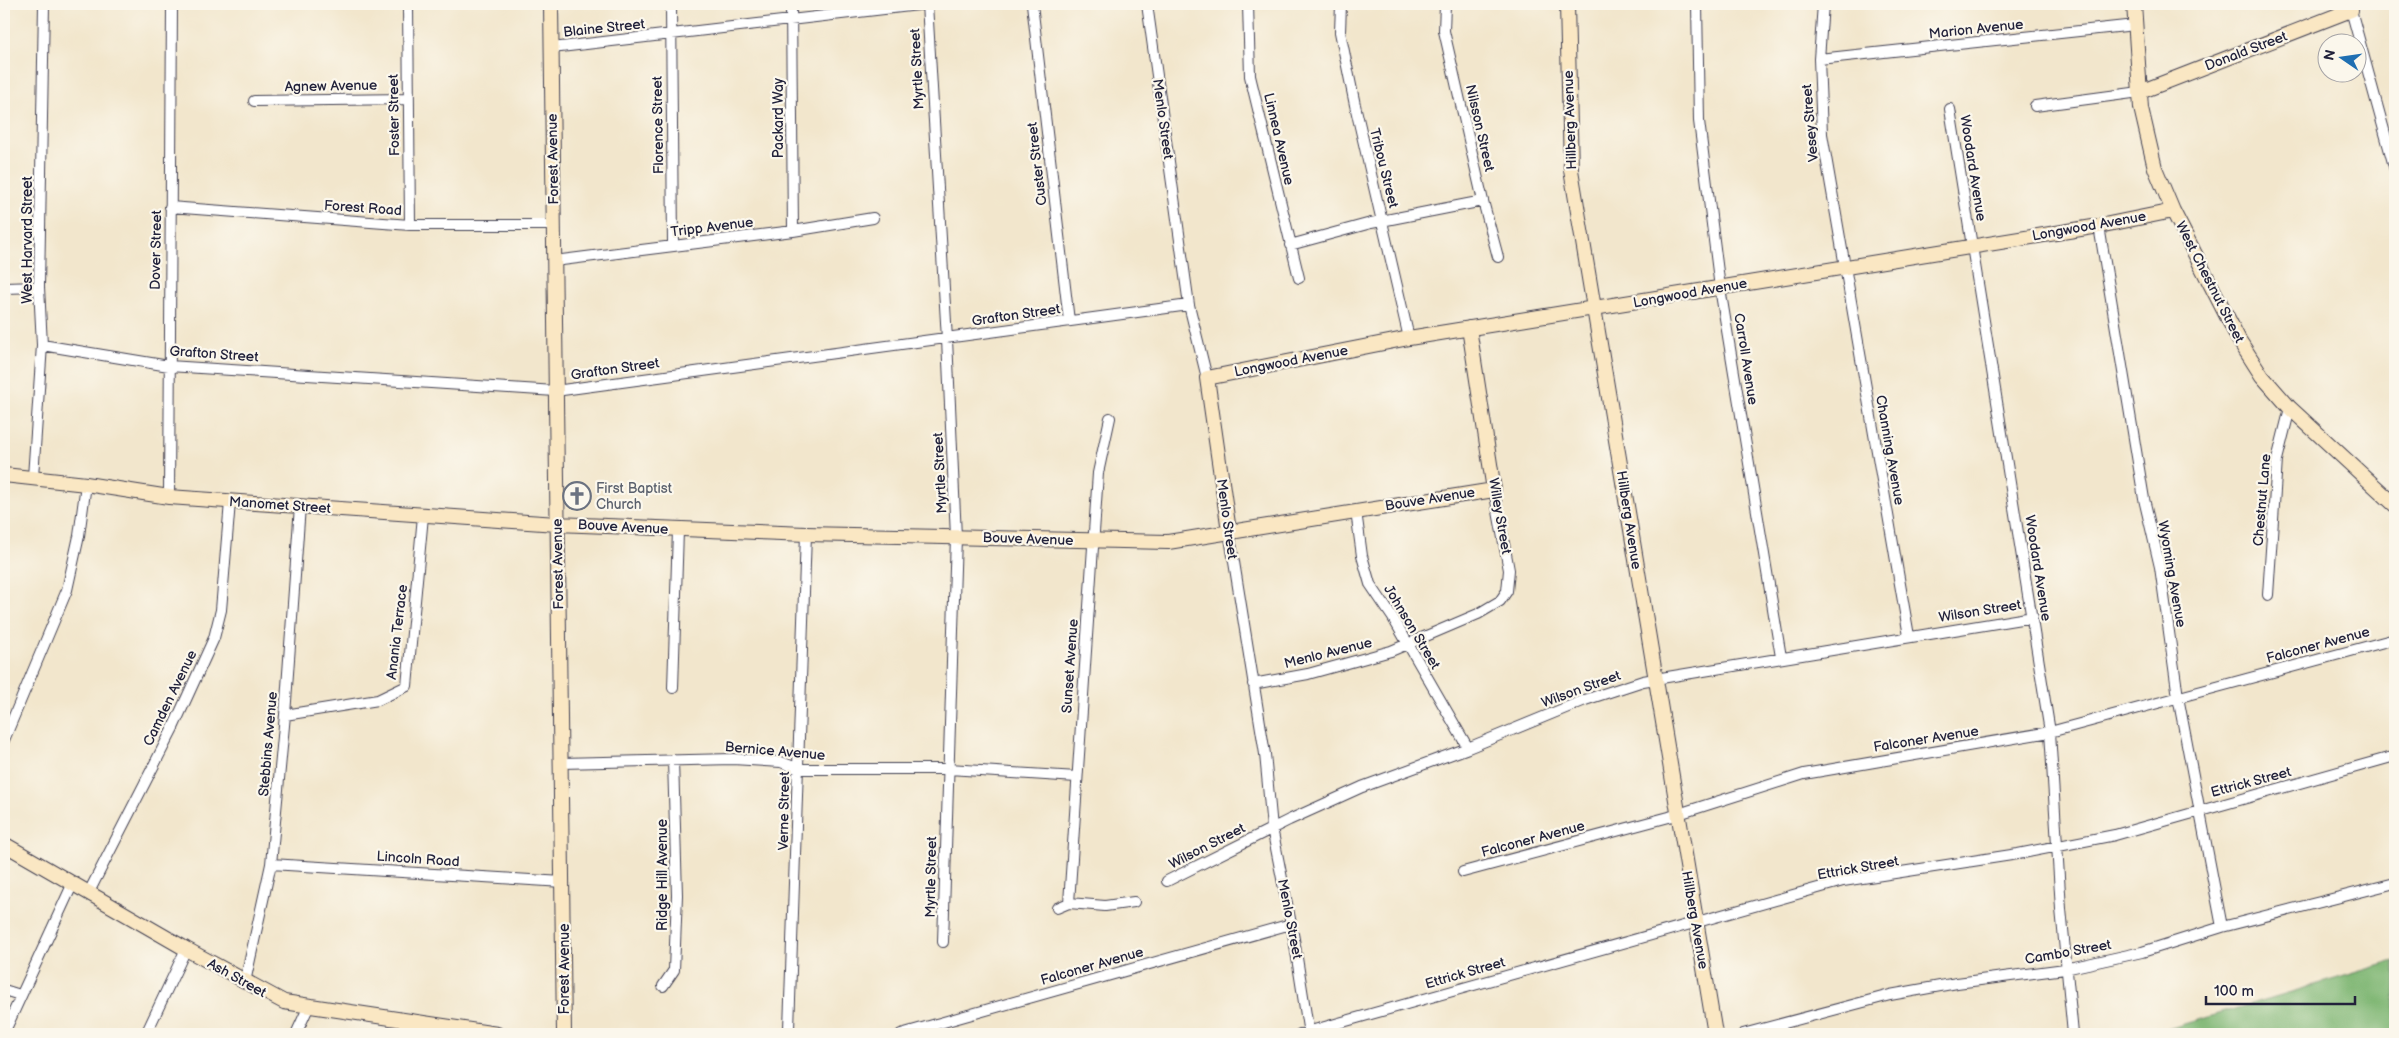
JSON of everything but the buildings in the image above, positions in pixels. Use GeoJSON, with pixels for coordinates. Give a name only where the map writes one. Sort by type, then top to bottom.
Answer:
{"type":"FeatureCollection","features":[{"type":"Feature","properties":{"kind":"street","name":"West Harvard Street"},"geometry":{"type":"LineString","coordinates":[[33,477],[42,344],[40,287],[44,4]]}},
{"type":"Feature","properties":{"kind":"street","name":"Dover Street"},"geometry":{"type":"LineString","coordinates":[[169,497],[168,366],[172,4]]}},
{"type":"Feature","properties":{"kind":"street","name":"Foster Street"},"geometry":{"type":"LineString","coordinates":[[408,4],[410,225]]}},
{"type":"Feature","properties":{"kind":"street","name":"Forest Avenue"},"geometry":{"type":"LineString","coordinates":[[551,4],[564,1034]]}},
{"type":"Feature","properties":{"kind":"street","name":"Florence Street"},"geometry":{"type":"LineString","coordinates":[[671,4],[673,246]]}},
{"type":"Feature","properties":{"kind":"street","name":"Packard Way"},"geometry":{"type":"LineString","coordinates":[[791,4],[793,231]]}},
{"type":"Feature","properties":{"kind":"street","name":"Blaine Street"},"geometry":{"type":"LineString","coordinates":[[552,48],[792,18],[927,4]]}},
{"type":"Feature","properties":{"kind":"street","name":"Myrtle Street"},"geometry":{"type":"LineString","coordinates":[[927,4],[947,339],[956,537],[943,942]]}},
{"type":"Feature","properties":{"kind":"street","name":"Custer Street"},"geometry":{"type":"LineString","coordinates":[[1032,4],[1069,321]]}},
{"type":"Feature","properties":{"kind":"street","name":"Menlo Street"},"geometry":{"type":"LineString","coordinates":[[1147,4],[1189,305],[1207,378],[1229,531],[1265,754],[1272,828],[1291,924],[1306,1034]]}},
{"type":"Feature","properties":{"kind":"street","name":"Linnea Avenue"},"geometry":{"type":"LineString","coordinates":[[1248,4],[1250,76],[1299,278]]}},
{"type":"Feature","properties":{"kind":"street","name":"Tribou Street"},"geometry":{"type":"LineString","coordinates":[[1341,4],[1340,32],[1409,338]]}},
{"type":"Feature","properties":{"kind":"street","name":"Nilsson Street"},"geometry":{"type":"LineString","coordinates":[[1445,4],[1444,31],[1483,201],[1498,257]]}},
{"type":"Feature","properties":{"kind":"street","name":"Hillberg Avenue"},"geometry":{"type":"LineString","coordinates":[[1567,4],[1571,170],[1715,1034]]}},
{"type":"Feature","properties":{"kind":"street","name":"Carroll Avenue"},"geometry":{"type":"LineString","coordinates":[[1698,4],[1699,121],[1720,288],[1782,657]]}},
{"type":"Feature","properties":{"kind":"street","name":"Vesey Street"},"geometry":{"type":"LineString","coordinates":[[1823,4],[1819,59],[1822,134],[1844,268]]}},
{"type":"Feature","properties":{"kind":"street","name":"West Chestnut Street"},"geometry":{"type":"LineString","coordinates":[[2134,4],[2143,123],[2150,152],[2173,211],[2250,358],[2262,376],[2290,408],[2395,505]]}},
{"type":"Feature","properties":{"kind":"street"},"geometry":{"type":"LineString","coordinates":[[2350,7],[2395,170]]}},
{"type":"Feature","properties":{"kind":"street","name":"Donald Street"},"geometry":{"type":"LineString","coordinates":[[2140,92],[2350,7]]}},
{"type":"Feature","properties":{"kind":"street","name":"Marion Avenue"},"geometry":{"type":"LineString","coordinates":[[1819,59],[2135,25]]}},
{"type":"Feature","properties":{"kind":"street"},"geometry":{"type":"LineString","coordinates":[[2035,106],[2140,92]]}},
{"type":"Feature","properties":{"kind":"street","name":"Agnew Avenue"},"geometry":{"type":"LineString","coordinates":[[254,101],[408,99]]}},
{"type":"Feature","properties":{"kind":"street","name":"Woodard Avenue"},"geometry":{"type":"LineString","coordinates":[[1950,109],[2050,732],[2065,969],[2073,1034]]}},
{"type":"Feature","properties":{"kind":"street"},"geometry":{"type":"LineString","coordinates":[[1290,245],[1383,221],[1483,201]]}},
{"type":"Feature","properties":{"kind":"street","name":"Forest Road"},"geometry":{"type":"LineString","coordinates":[[170,207],[410,225],[554,225]]}},
{"type":"Feature","properties":{"kind":"street","name":"Longwood Avenue"},"geometry":{"type":"LineString","coordinates":[[1207,378],[1409,338],[1594,310],[2099,226],[2173,211]]}},
{"type":"Feature","properties":{"kind":"street","name":"Tripp Avenue"},"geometry":{"type":"LineString","coordinates":[[554,261],[793,231],[873,218]]}},
{"type":"Feature","properties":{"kind":"street","name":"Wyoming Avenue"},"geometry":{"type":"LineString","coordinates":[[2099,226],[2144,499],[2160,567],[2178,697],[2222,927]]}},
{"type":"Feature","properties":{"kind":"street","name":"Channing Avenue"},"geometry":{"type":"LineString","coordinates":[[1844,268],[1909,636]]}},
{"type":"Feature","properties":{"kind":"street"},"geometry":{"type":"LineString","coordinates":[[4,288],[40,287]]}},
{"type":"Feature","properties":{"kind":"street","name":"Grafton Street"},"geometry":{"type":"LineString","coordinates":[[42,344],[168,366],[555,391],[1189,305]]}},
{"type":"Feature","properties":{"kind":"street","name":"Willey Street"},"geometry":{"type":"LineString","coordinates":[[1408,645],[1478,614],[1505,597],[1509,585],[1509,570],[1494,490],[1469,328]]}},
{"type":"Feature","properties":{"kind":"street","name":"Chestnut Lane"},"geometry":{"type":"LineString","coordinates":[[2268,595],[2277,460],[2290,408]]}},
{"type":"Feature","properties":{"kind":"street","name":"Sunset Avenue"},"geometry":{"type":"LineString","coordinates":[[1069,904],[1098,473],[1110,418]]}},
{"type":"Feature","properties":{"kind":"street","name":"Manomet Street"},"geometry":{"type":"LineString","coordinates":[[4,475],[86,484],[169,497],[558,524]]}},
{"type":"Feature","properties":{"kind":"street"},"geometry":{"type":"LineString","coordinates":[[4,740],[67,590],[79,536],[86,484]]}},
{"type":"Feature","properties":{"kind":"street","name":"Bouve Avenue"},"geometry":{"type":"LineString","coordinates":[[558,524],[806,534],[1168,542],[1494,490]]}},
{"type":"Feature","properties":{"kind":"street","name":"Camden Avenue"},"geometry":{"type":"LineString","coordinates":[[88,892],[172,728],[214,638],[221,610],[230,502]]}},
{"type":"Feature","properties":{"kind":"street","name":"Stebbins Avenue"},"geometry":{"type":"LineString","coordinates":[[245,982],[271,864],[285,715],[300,506]]}},
{"type":"Feature","properties":{"kind":"street","name":"Johnson Street"},"geometry":{"type":"LineString","coordinates":[[1356,511],[1362,556],[1370,584],[1468,748]]}},
{"type":"Feature","properties":{"kind":"street","name":"Anania Terrace"},"geometry":{"type":"LineString","coordinates":[[285,715],[378,700],[407,686],[423,516]]}},
{"type":"Feature","properties":{"kind":"street"},"geometry":{"type":"LineString","coordinates":[[673,688],[678,530]]}},
{"type":"Feature","properties":{"kind":"street","name":"Verne Street"},"geometry":{"type":"LineString","coordinates":[[789,1029],[806,534]]}},
{"type":"Feature","properties":{"kind":"street","name":"Wilson Street"},"geometry":{"type":"LineString","coordinates":[[1167,881],[1272,828],[1362,787],[1468,748],[1585,700],[1655,678],[2033,617]]}},
{"type":"Feature","properties":{"kind":"street","name":"Falconer Avenue"},"geometry":{"type":"LineString","coordinates":[[1463,872],[1677,814],[1821,770],[2050,732],[2395,639]]}},
{"type":"Feature","properties":{"kind":"street","name":"Menlo Avenue"},"geometry":{"type":"LineString","coordinates":[[1253,684],[1324,670],[1408,645]]}},
{"type":"Feature","properties":{"kind":"street","name":"Ettrick Street"},"geometry":{"type":"LineString","coordinates":[[1306,1034],[1696,922],[1843,882],[2056,848],[2143,828],[2199,810],[2395,756]]}},
{"type":"Feature","properties":{"kind":"street","name":"Bernice Avenue"},"geometry":{"type":"LineString","coordinates":[[561,763],[733,759],[781,762],[799,769],[949,769],[1077,777]]}},
{"type":"Feature","properties":{"kind":"street","name":"Ridge Hill Avenue"},"geometry":{"type":"LineString","coordinates":[[663,986],[674,970],[676,885],[673,760]]}},
{"type":"Feature","properties":{"kind":"street","name":"Ash Street"},"geometry":{"type":"LineString","coordinates":[[4,844],[186,949],[284,1002],[407,1028],[497,1034]]}},
{"type":"Feature","properties":{"kind":"street","name":"Lincoln Road"},"geometry":{"type":"LineString","coordinates":[[271,864],[563,882]]}},
{"type":"Feature","properties":{"kind":"street"},"geometry":{"type":"LineString","coordinates":[[4,1033],[73,883]]}},
{"type":"Feature","properties":{"kind":"street","name":"Cambo Street"},"geometry":{"type":"LineString","coordinates":[[1743,1034],[1890,995],[1957,983],[2065,969],[2142,952],[2222,927],[2395,883]]}},
{"type":"Feature","properties":{"kind":"street"},"geometry":{"type":"LineString","coordinates":[[1056,908],[1069,904],[1105,906],[1134,902]]}},
{"type":"Feature","properties":{"kind":"street","name":"Falconer Avenue"},"geometry":{"type":"LineString","coordinates":[[901,1034],[1291,924]]}},
{"type":"Feature","properties":{"kind":"street"},"geometry":{"type":"LineString","coordinates":[[146,1034],[186,949]]}},
{"type":"Feature","properties":{"kind":"street"},"geometry":{"type":"LineString","coordinates":[[4,990],[20,995]]}},
{"type":"Feature","properties":{"kind":"street"},"geometry":{"type":"LineString","coordinates":[[296,1034],[308,1008]]}},
{"type":"Feature","properties":{"kind":"green space"},"geometry":{"type":"Polygon","coordinates":[[[2395,961],[2395,1034],[2164,1034],[2164,1030],[2395,961]]]}},
{"type":"Feature","properties":{"kind":"place","name":"First Baptist Church"},"geometry":{"type":"Point","coordinates":[577,496]}}]}
